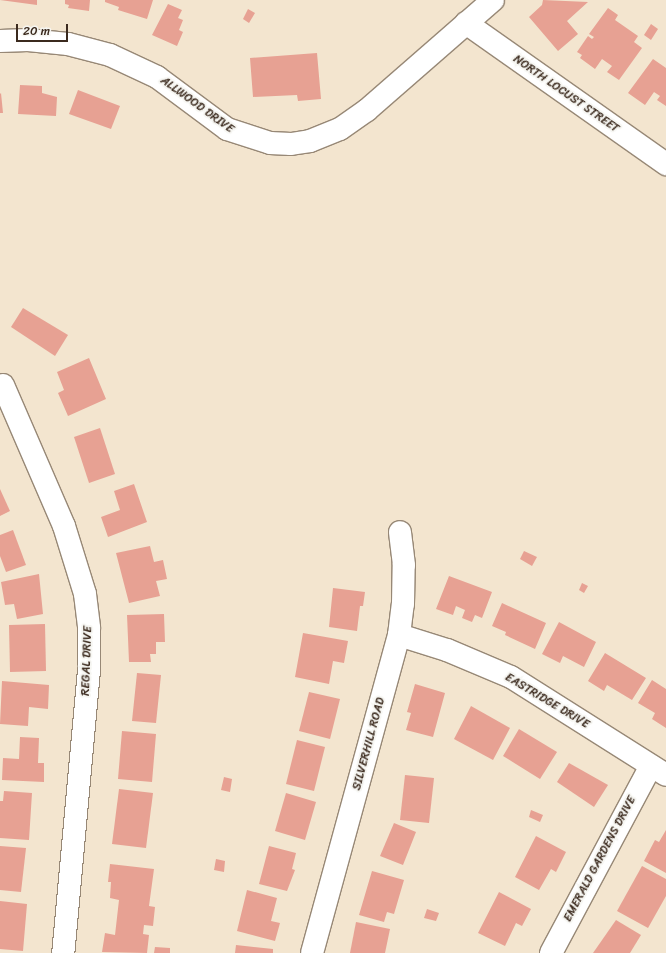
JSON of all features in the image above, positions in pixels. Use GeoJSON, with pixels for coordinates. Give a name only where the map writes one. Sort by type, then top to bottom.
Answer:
{"type":"FeatureCollection","features":[{"type":"Feature","properties":{"kind":"street","name":"ALLWOOD DRIVE"},"geometry":{"type":"LineString","coordinates":[[0,41],[28,40],[68,44],[110,55],[157,77],[227,129],[270,143],[291,144],[310,141],[340,129],[367,110],[493,0]]}},
{"type":"Feature","properties":{"kind":"street","name":"NORTH LOCUST STREET"},"geometry":{"type":"LineString","coordinates":[[466,23],[666,164]]}},
{"type":"Feature","properties":{"kind":"street","name":"REGAL DRIVE"},"geometry":{"type":"LineString","coordinates":[[3,385],[64,526],[85,594],[89,628],[89,670],[63,953]]}},
{"type":"Feature","properties":{"kind":"street","name":"SILVERHILL ROAD"},"geometry":{"type":"LineString","coordinates":[[312,953],[399,635],[404,589],[400,532]]}},
{"type":"Feature","properties":{"kind":"street","name":"EASTRIDGE DRIVE"},"geometry":{"type":"LineString","coordinates":[[399,635],[447,650],[511,678],[658,770]]}},
{"type":"Feature","properties":{"kind":"street","name":"EMERALD GARDENS DRIVE"},"geometry":{"type":"LineString","coordinates":[[551,953],[658,770]]}},
{"type":"Feature","properties":{"kind":"building"},"geometry":{"type":"Polygon","coordinates":[[[0,0],[37,0],[37,5],[0,0]]]}},
{"type":"Feature","properties":{"kind":"building"},"geometry":{"type":"Polygon","coordinates":[[[65,0],[90,0],[89,11],[68,8],[69,5],[65,4],[65,0]]]}},
{"type":"Feature","properties":{"kind":"building"},"geometry":{"type":"Polygon","coordinates":[[[105,0],[153,0],[147,19],[118,10],[119,7],[105,2],[105,0]]]}},
{"type":"Feature","properties":{"kind":"building"},"geometry":{"type":"Polygon","coordinates":[[[543,0],[588,2],[567,21],[578,34],[558,51],[529,17],[542,5],[543,0]]]}},
{"type":"Feature","properties":{"kind":"building"},"geometry":{"type":"Polygon","coordinates":[[[168,4],[182,10],[178,18],[183,20],[179,30],[183,32],[177,46],[152,35],[168,4]]]}},
{"type":"Feature","properties":{"kind":"building"},"geometry":{"type":"Polygon","coordinates":[[[608,8],[618,15],[615,20],[638,36],[634,42],[642,48],[619,80],[607,72],[612,66],[602,59],[595,69],[580,58],[582,55],[577,52],[588,36],[592,39],[594,37],[589,34],[608,8]]]}},
{"type":"Feature","properties":{"kind":"building"},"geometry":{"type":"Polygon","coordinates":[[[248,9],[255,13],[249,23],[243,19],[248,9]]]}},
{"type":"Feature","properties":{"kind":"building"},"geometry":{"type":"Polygon","coordinates":[[[651,24],[658,29],[651,40],[644,35],[651,24]]]}},
{"type":"Feature","properties":{"kind":"building"},"geometry":{"type":"Polygon","coordinates":[[[317,53],[321,99],[298,101],[297,95],[253,97],[250,58],[317,53]]]}},
{"type":"Feature","properties":{"kind":"building"},"geometry":{"type":"Polygon","coordinates":[[[653,59],[666,68],[666,106],[657,100],[660,96],[654,92],[645,105],[628,93],[653,59]]]}},
{"type":"Feature","properties":{"kind":"building"},"geometry":{"type":"Polygon","coordinates":[[[20,85],[42,86],[42,93],[57,97],[56,116],[18,114],[20,85]]]}},
{"type":"Feature","properties":{"kind":"building"},"geometry":{"type":"Polygon","coordinates":[[[78,90],[120,106],[111,129],[69,114],[78,90]]]}},
{"type":"Feature","properties":{"kind":"building"},"geometry":{"type":"Polygon","coordinates":[[[1,93],[3,113],[0,113],[1,93]]]}},
{"type":"Feature","properties":{"kind":"building"},"geometry":{"type":"Polygon","coordinates":[[[23,308],[68,335],[55,356],[11,327],[23,308]]]}},
{"type":"Feature","properties":{"kind":"building"},"geometry":{"type":"Polygon","coordinates":[[[89,358],[106,399],[68,416],[58,393],[64,390],[57,372],[89,358]]]}},
{"type":"Feature","properties":{"kind":"building"},"geometry":{"type":"Polygon","coordinates":[[[100,428],[115,474],[89,483],[74,437],[100,428]]]}},
{"type":"Feature","properties":{"kind":"building"},"geometry":{"type":"Polygon","coordinates":[[[134,484],[147,522],[108,537],[101,517],[120,510],[114,491],[134,484]]]}},
{"type":"Feature","properties":{"kind":"building"},"geometry":{"type":"Polygon","coordinates":[[[0,489],[10,511],[0,516],[0,489]]]}},
{"type":"Feature","properties":{"kind":"building"},"geometry":{"type":"Polygon","coordinates":[[[13,530],[26,565],[6,572],[0,556],[0,535],[13,530]]]}},
{"type":"Feature","properties":{"kind":"building"},"geometry":{"type":"Polygon","coordinates":[[[150,546],[154,562],[163,560],[167,579],[156,581],[160,596],[129,603],[116,553],[150,546]]]}},
{"type":"Feature","properties":{"kind":"building"},"geometry":{"type":"Polygon","coordinates":[[[524,551],[537,557],[532,566],[520,559],[524,551]]]}},
{"type":"Feature","properties":{"kind":"building"},"geometry":{"type":"Polygon","coordinates":[[[39,574],[43,614],[17,619],[14,604],[5,605],[1,582],[39,574]]]}},
{"type":"Feature","properties":{"kind":"building"},"geometry":{"type":"Polygon","coordinates":[[[449,576],[492,592],[482,618],[475,615],[472,622],[462,618],[465,610],[456,606],[453,615],[436,609],[449,576]]]}},
{"type":"Feature","properties":{"kind":"building"},"geometry":{"type":"Polygon","coordinates":[[[582,583],[588,586],[584,593],[579,590],[582,583]]]}},
{"type":"Feature","properties":{"kind":"building"},"geometry":{"type":"Polygon","coordinates":[[[333,588],[365,592],[363,606],[360,606],[357,631],[329,627],[333,588]]]}},
{"type":"Feature","properties":{"kind":"building"},"geometry":{"type":"Polygon","coordinates":[[[502,603],[546,623],[535,649],[505,635],[506,632],[492,626],[502,603]]]}},
{"type":"Feature","properties":{"kind":"building"},"geometry":{"type":"Polygon","coordinates":[[[164,614],[165,642],[156,642],[156,654],[150,654],[151,662],[129,662],[127,615],[164,614]]]}},
{"type":"Feature","properties":{"kind":"building"},"geometry":{"type":"Polygon","coordinates":[[[559,622],[596,642],[584,667],[563,656],[560,663],[542,654],[559,622]]]}},
{"type":"Feature","properties":{"kind":"building"},"geometry":{"type":"Polygon","coordinates":[[[45,624],[46,671],[10,672],[9,625],[45,624]]]}},
{"type":"Feature","properties":{"kind":"building"},"geometry":{"type":"Polygon","coordinates":[[[303,633],[348,641],[344,663],[333,661],[329,684],[295,677],[303,633]]]}},
{"type":"Feature","properties":{"kind":"building"},"geometry":{"type":"Polygon","coordinates":[[[605,653],[646,678],[632,700],[607,685],[604,691],[588,681],[605,653]]]}},
{"type":"Feature","properties":{"kind":"building"},"geometry":{"type":"Polygon","coordinates":[[[137,673],[161,675],[156,723],[132,721],[137,673]]]}},
{"type":"Feature","properties":{"kind":"building"},"geometry":{"type":"Polygon","coordinates":[[[652,680],[666,689],[666,728],[652,719],[655,713],[638,703],[652,680]]]}},
{"type":"Feature","properties":{"kind":"building"},"geometry":{"type":"Polygon","coordinates":[[[2,681],[49,685],[48,709],[29,707],[28,726],[0,724],[2,681]]]}},
{"type":"Feature","properties":{"kind":"building"},"geometry":{"type":"Polygon","coordinates":[[[415,684],[445,693],[433,737],[406,730],[411,713],[407,712],[415,684]]]}},
{"type":"Feature","properties":{"kind":"building"},"geometry":{"type":"Polygon","coordinates":[[[309,692],[340,699],[330,739],[299,731],[309,692]]]}},
{"type":"Feature","properties":{"kind":"building"},"geometry":{"type":"Polygon","coordinates":[[[471,706],[510,728],[493,760],[454,739],[471,706]]]}},
{"type":"Feature","properties":{"kind":"building"},"geometry":{"type":"Polygon","coordinates":[[[519,729],[557,752],[540,779],[503,756],[519,729]]]}},
{"type":"Feature","properties":{"kind":"building"},"geometry":{"type":"Polygon","coordinates":[[[122,731],[156,734],[152,782],[118,779],[122,731]]]}},
{"type":"Feature","properties":{"kind":"building"},"geometry":{"type":"Polygon","coordinates":[[[20,737],[39,738],[38,763],[44,763],[44,782],[2,780],[3,758],[19,759],[20,737]]]}},
{"type":"Feature","properties":{"kind":"building"},"geometry":{"type":"Polygon","coordinates":[[[297,740],[325,747],[314,791],[286,784],[297,740]]]}},
{"type":"Feature","properties":{"kind":"building"},"geometry":{"type":"Polygon","coordinates":[[[569,763],[608,785],[594,807],[557,782],[569,763]]]}},
{"type":"Feature","properties":{"kind":"building"},"geometry":{"type":"Polygon","coordinates":[[[405,775],[434,778],[429,823],[400,820],[405,775]]]}},
{"type":"Feature","properties":{"kind":"building"},"geometry":{"type":"Polygon","coordinates":[[[224,777],[232,779],[230,792],[221,790],[224,777]]]}},
{"type":"Feature","properties":{"kind":"building"},"geometry":{"type":"Polygon","coordinates":[[[119,789],[153,793],[146,848],[112,844],[119,789]]]}},
{"type":"Feature","properties":{"kind":"building"},"geometry":{"type":"Polygon","coordinates":[[[4,791],[32,793],[29,840],[0,838],[0,801],[3,801],[4,791]]]}},
{"type":"Feature","properties":{"kind":"building"},"geometry":{"type":"Polygon","coordinates":[[[286,793],[316,802],[305,840],[275,831],[286,793]]]}},
{"type":"Feature","properties":{"kind":"building"},"geometry":{"type":"Polygon","coordinates":[[[531,810],[543,815],[540,822],[529,817],[531,810]]]}},
{"type":"Feature","properties":{"kind":"building"},"geometry":{"type":"Polygon","coordinates":[[[394,823],[416,832],[403,865],[380,856],[394,823]]]}},
{"type":"Feature","properties":{"kind":"building"},"geometry":{"type":"Polygon","coordinates":[[[666,830],[666,873],[644,861],[655,840],[659,842],[666,830]]]}},
{"type":"Feature","properties":{"kind":"building"},"geometry":{"type":"Polygon","coordinates":[[[536,836],[566,852],[556,872],[551,869],[539,890],[515,877],[536,836]]]}},
{"type":"Feature","properties":{"kind":"building"},"geometry":{"type":"Polygon","coordinates":[[[0,846],[26,848],[21,892],[0,890],[0,846]]]}},
{"type":"Feature","properties":{"kind":"building"},"geometry":{"type":"Polygon","coordinates":[[[269,846],[296,853],[292,869],[295,870],[287,891],[259,884],[269,846]]]}},
{"type":"Feature","properties":{"kind":"building"},"geometry":{"type":"Polygon","coordinates":[[[216,859],[225,861],[224,872],[214,870],[216,859]]]}},
{"type":"Feature","properties":{"kind":"building"},"geometry":{"type":"Polygon","coordinates":[[[110,864],[154,869],[149,906],[155,907],[153,926],[144,925],[143,934],[149,935],[147,953],[102,952],[105,933],[115,935],[119,900],[110,898],[111,882],[108,882],[110,864]]]}},
{"type":"Feature","properties":{"kind":"building"},"geometry":{"type":"Polygon","coordinates":[[[642,866],[666,879],[666,896],[648,928],[617,911],[642,866]]]}},
{"type":"Feature","properties":{"kind":"building"},"geometry":{"type":"Polygon","coordinates":[[[372,871],[404,880],[394,914],[387,912],[384,922],[359,915],[372,871]]]}},
{"type":"Feature","properties":{"kind":"building"},"geometry":{"type":"Polygon","coordinates":[[[247,890],[277,898],[271,921],[280,923],[275,941],[237,931],[247,890]]]}},
{"type":"Feature","properties":{"kind":"building"},"geometry":{"type":"Polygon","coordinates":[[[499,892],[531,909],[522,926],[516,923],[505,946],[478,933],[499,892]]]}},
{"type":"Feature","properties":{"kind":"building"},"geometry":{"type":"Polygon","coordinates":[[[0,901],[27,904],[23,951],[0,949],[0,901]]]}},
{"type":"Feature","properties":{"kind":"building"},"geometry":{"type":"Polygon","coordinates":[[[427,909],[439,913],[436,921],[424,918],[427,909]]]}},
{"type":"Feature","properties":{"kind":"building"},"geometry":{"type":"Polygon","coordinates":[[[616,920],[641,935],[630,953],[593,953],[616,920]]]}},
{"type":"Feature","properties":{"kind":"building"},"geometry":{"type":"Polygon","coordinates":[[[356,922],[390,929],[385,953],[350,953],[356,922]]]}},
{"type":"Feature","properties":{"kind":"building"},"geometry":{"type":"Polygon","coordinates":[[[236,945],[273,949],[273,953],[235,953],[236,945]]]}},
{"type":"Feature","properties":{"kind":"building"},"geometry":{"type":"Polygon","coordinates":[[[155,947],[170,948],[170,953],[154,953],[155,947]]]}}]}
